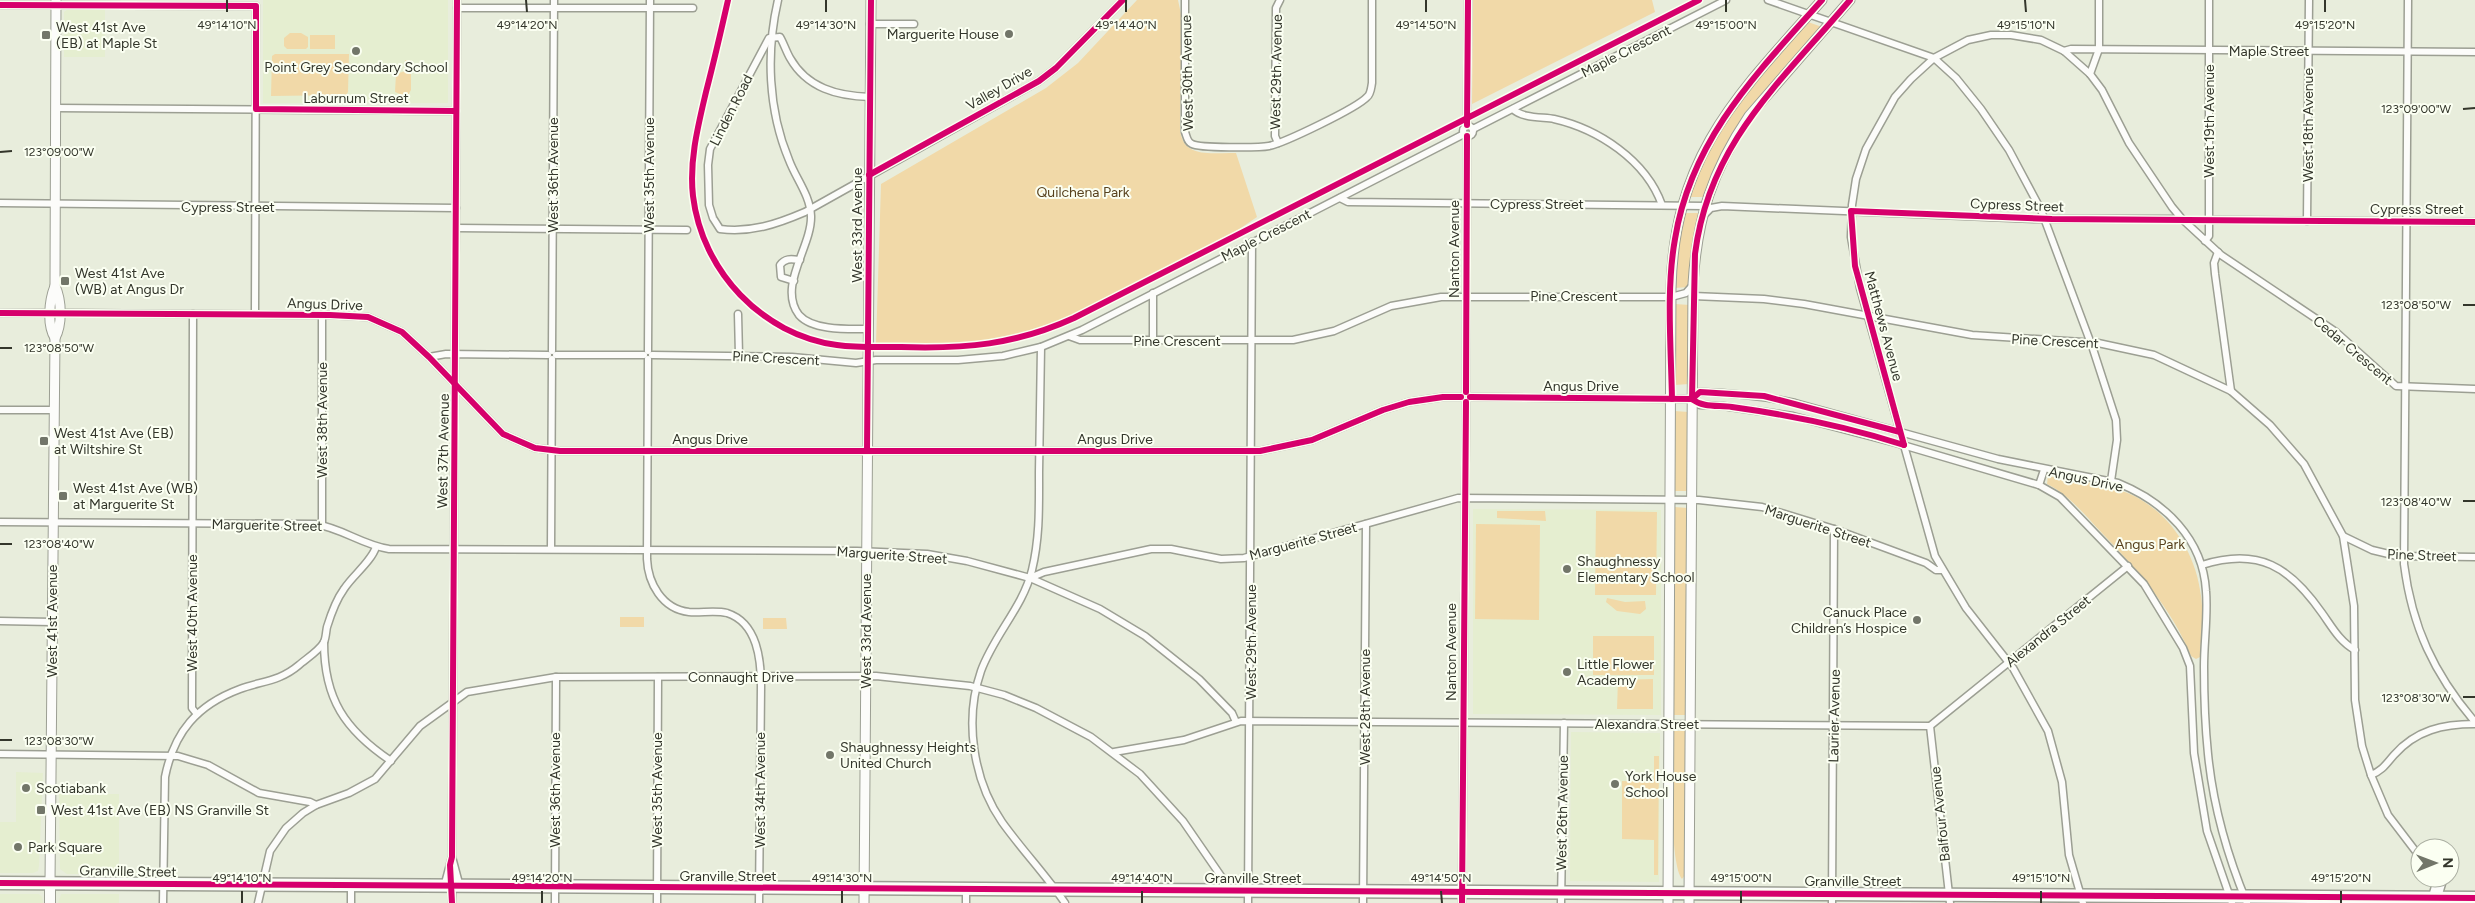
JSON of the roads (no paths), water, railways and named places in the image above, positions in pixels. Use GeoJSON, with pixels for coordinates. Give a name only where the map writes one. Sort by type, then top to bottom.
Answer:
{"type":"FeatureCollection","features":[{"type":"Feature","properties":{"kind":"highway","name":"Granville Street"},"geometry":{"type":"LineString","coordinates":[[0,883],[1223,891],[1248,897],[2231,900],[2440,897],[2474,899]]}},
{"type":"Feature","properties":{"kind":"highway"},"geometry":{"type":"LineString","coordinates":[[2440,888],[2440,897]]}},
{"type":"Feature","properties":{"kind":"main road","name":"West 33rd Avenue"},"geometry":{"type":"LineString","coordinates":[[864,903],[870,0]]}},
{"type":"Feature","properties":{"kind":"main road"},"geometry":{"type":"LineString","coordinates":[[1668,898],[1672,399],[1671,297],[1674,239],[1682,205],[1700,158],[1718,126],[1733,103],[1822,0]]}},
{"type":"Feature","properties":{"kind":"main road"},"geometry":{"type":"LineString","coordinates":[[1689,898],[1693,284],[1697,235],[1710,189],[1730,146],[1749,116],[1850,0]]}},
{"type":"Feature","properties":{"kind":"main road","name":"West 41st Avenue"},"geometry":{"type":"LineString","coordinates":[[50,903],[55,338],[50,331],[55,313],[51,296],[55,286],[56,2]]}},
{"type":"Feature","properties":{"kind":"street","name":"West 36th Avenue"},"geometry":{"type":"LineString","coordinates":[[551,550],[554,0]]}},
{"type":"Feature","properties":{"kind":"street","name":"West 35th Avenue"},"geometry":{"type":"LineString","coordinates":[[647,550],[650,0]]}},
{"type":"Feature","properties":{"kind":"street"},"geometry":{"type":"LineString","coordinates":[[778,0],[771,37],[773,99],[788,160],[808,200],[810,209],[810,229],[794,281],[792,298],[804,319],[819,325],[868,329]]}},
{"type":"Feature","properties":{"kind":"street","name":"Valley Drive"},"geometry":{"type":"LineString","coordinates":[[869,175],[1039,81],[1056,68],[1123,0]]}},
{"type":"Feature","properties":{"kind":"street","name":"West 30th Avenue"},"geometry":{"type":"LineString","coordinates":[[1185,0],[1185,132],[1187,140],[1193,145],[1239,147],[1268,146],[1278,143]]}},
{"type":"Feature","properties":{"kind":"street","name":"West 29th Avenue"},"geometry":{"type":"LineString","coordinates":[[1278,143],[1275,136],[1276,8],[1280,0]]}},
{"type":"Feature","properties":{"kind":"street"},"geometry":{"type":"LineString","coordinates":[[1278,143],[1359,104],[1370,96],[1372,83],[1372,0]]}},
{"type":"Feature","properties":{"kind":"street"},"geometry":{"type":"LineString","coordinates":[[1466,135],[1463,129],[1470,127],[1468,0]]}},
{"type":"Feature","properties":{"kind":"street","name":"Maple Crescent"},"geometry":{"type":"LineString","coordinates":[[1470,127],[1513,109],[1726,0]]}},
{"type":"Feature","properties":{"kind":"street"},"geometry":{"type":"LineString","coordinates":[[1768,0],[1934,58],[1956,78],[1981,109],[2010,150],[2044,219],[2090,342],[2116,420],[2117,440],[2111,481]]}},
{"type":"Feature","properties":{"kind":"street"},"geometry":{"type":"LineString","coordinates":[[2090,74],[2099,49],[2099,0]]}},
{"type":"Feature","properties":{"kind":"street","name":"West 19th Avenue"},"geometry":{"type":"LineString","coordinates":[[2206,241],[2209,236],[2209,0]]}},
{"type":"Feature","properties":{"kind":"street","name":"West 18th Avenue"},"geometry":{"type":"LineString","coordinates":[[2307,220],[2309,0]]}},
{"type":"Feature","properties":{"kind":"street"},"geometry":{"type":"LineString","coordinates":[[2408,0],[2405,388],[2475,389]]}},
{"type":"Feature","properties":{"kind":"street"},"geometry":{"type":"LineString","coordinates":[[0,5],[56,2],[256,6],[255,314]]}},
{"type":"Feature","properties":{"kind":"street"},"geometry":{"type":"LineString","coordinates":[[457,4],[554,8],[693,8]]}},
{"type":"Feature","properties":{"kind":"street","name":"West 37th Avenue"},"geometry":{"type":"LineString","coordinates":[[452,903],[457,4]]}},
{"type":"Feature","properties":{"kind":"street"},"geometry":{"type":"LineString","coordinates":[[870,24],[914,24]]}},
{"type":"Feature","properties":{"kind":"street","name":"Cedar Crescent"},"geometry":{"type":"LineString","coordinates":[[1934,58],[1968,40],[1991,35],[2029,37],[2064,51],[2090,74],[2102,90],[2129,143],[2182,219],[2218,252],[2246,273],[2321,321],[2349,343],[2393,385],[2405,388],[2404,557],[2407,583],[2416,621],[2432,662],[2454,697],[2475,723]]}},
{"type":"Feature","properties":{"kind":"street"},"geometry":{"type":"LineString","coordinates":[[771,37],[780,37],[797,69],[819,87],[838,94],[870,97]]}},
{"type":"Feature","properties":{"kind":"street","name":"Linden Road"},"geometry":{"type":"LineString","coordinates":[[771,37],[760,53],[710,149],[708,189],[713,218],[720,229],[745,230],[778,223],[810,209]]}},
{"type":"Feature","properties":{"kind":"street","name":"Maple Street"},"geometry":{"type":"LineString","coordinates":[[2064,51],[2099,49],[2475,52]]}},
{"type":"Feature","properties":{"kind":"street","name":"Matthews Avenue"},"geometry":{"type":"LineString","coordinates":[[1934,58],[1911,78],[1882,116],[1866,149],[1856,179],[1851,211],[1855,266],[1929,536],[1942,570],[1966,608],[2009,662],[2048,731],[2057,757],[2066,803],[2069,855],[2082,899]]}},
{"type":"Feature","properties":{"kind":"street","name":"Laburnum Street"},"geometry":{"type":"LineString","coordinates":[[56,108],[456,111]]}},
{"type":"Feature","properties":{"kind":"street"},"geometry":{"type":"LineString","coordinates":[[1513,109],[1519,113],[1564,122],[1603,138],[1622,151],[1650,181],[1662,205]]}},
{"type":"Feature","properties":{"kind":"street","name":"Maple Crescent"},"geometry":{"type":"LineString","coordinates":[[1069,336],[1466,135]]}},
{"type":"Feature","properties":{"kind":"street","name":"Nanton Avenue"},"geometry":{"type":"LineString","coordinates":[[1462,897],[1466,135]]}},
{"type":"Feature","properties":{"kind":"street"},"geometry":{"type":"LineString","coordinates":[[810,209],[869,175]]}},
{"type":"Feature","properties":{"kind":"street"},"geometry":{"type":"LineString","coordinates":[[1710,189],[1714,200],[1722,206]]}},
{"type":"Feature","properties":{"kind":"street","name":"Cypress Street"},"geometry":{"type":"LineString","coordinates":[[1340,198],[1348,202],[1705,206]]}},
{"type":"Feature","properties":{"kind":"street","name":"Cypress Street"},"geometry":{"type":"LineString","coordinates":[[0,203],[456,208]]}},
{"type":"Feature","properties":{"kind":"street"},"geometry":{"type":"LineString","coordinates":[[1701,218],[1711,208],[1722,206]]}},
{"type":"Feature","properties":{"kind":"street","name":"Cypress Street"},"geometry":{"type":"LineString","coordinates":[[1722,206],[2044,219],[2182,219]]}},
{"type":"Feature","properties":{"kind":"street","name":"Cypress Street"},"geometry":{"type":"LineString","coordinates":[[2209,220],[2475,222]]}},
{"type":"Feature","properties":{"kind":"street"},"geometry":{"type":"LineString","coordinates":[[456,228],[687,230]]}},
{"type":"Feature","properties":{"kind":"street","name":"West 29th Avenue"},"geometry":{"type":"LineString","coordinates":[[1248,897],[1252,556],[1252,242]]}},
{"type":"Feature","properties":{"kind":"street"},"geometry":{"type":"LineString","coordinates":[[2218,252],[2214,263],[2215,274],[2231,391]]}},
{"type":"Feature","properties":{"kind":"street"},"geometry":{"type":"LineString","coordinates":[[794,281],[781,277],[780,266],[783,261],[790,258],[800,260]]}},
{"type":"Feature","properties":{"kind":"street","name":"Pine Crescent"},"geometry":{"type":"LineString","coordinates":[[429,357],[437,354],[738,355],[792,357],[856,363],[868,361],[977,359],[1041,347],[1069,336],[1080,340],[1252,342],[1293,340],[1317,336],[1392,306],[1441,296],[1671,297],[1686,293],[1693,284]]}},
{"type":"Feature","properties":{"kind":"street"},"geometry":{"type":"LineString","coordinates":[[1153,293],[1153,341]]}},
{"type":"Feature","properties":{"kind":"street","name":"Pine Crescent"},"geometry":{"type":"LineString","coordinates":[[1693,296],[1764,299],[1868,315],[1972,335],[2090,342],[2154,355],[2203,376],[2231,391],[2270,426],[2304,464],[2343,536],[2354,606],[2356,713],[2362,746],[2371,775],[2388,815],[2410,844]]}},
{"type":"Feature","properties":{"kind":"street","name":"Angus Drive"},"geometry":{"type":"LineString","coordinates":[[0,313],[322,314],[359,316],[387,324],[412,340],[503,434],[535,448],[551,450],[1252,451],[1312,440],[1383,410],[1409,402],[1443,397],[1692,399],[1700,405],[1723,406],[1793,416],[1904,445],[2039,485],[2060,497],[2144,584],[2167,620],[2190,666],[2194,754],[2207,831],[2231,900]]}},
{"type":"Feature","properties":{"kind":"street","name":"West 40th Avenue"},"geometry":{"type":"LineString","coordinates":[[194,314],[192,709],[196,714]]}},
{"type":"Feature","properties":{"kind":"street","name":"West 38th Avenue"},"geometry":{"type":"LineString","coordinates":[[322,314],[322,525]]}},
{"type":"Feature","properties":{"kind":"street"},"geometry":{"type":"LineString","coordinates":[[738,314],[738,355]]}},
{"type":"Feature","properties":{"kind":"street"},"geometry":{"type":"LineString","coordinates":[[1041,347],[1038,542],[1030,578],[1018,606],[989,653],[977,688],[972,724],[976,764],[988,795],[1002,822],[1065,903]]}},
{"type":"Feature","properties":{"kind":"street","name":"Angus Drive"},"geometry":{"type":"LineString","coordinates":[[1692,399],[1700,392],[1764,396],[1796,403],[2044,470],[2111,481],[2133,489],[2165,510],[2193,544],[2202,565],[2206,590],[2207,616],[2204,666],[2208,752],[2212,788],[2226,845],[2245,900]]}},
{"type":"Feature","properties":{"kind":"street"},"geometry":{"type":"LineString","coordinates":[[0,410],[54,410]]}},
{"type":"Feature","properties":{"kind":"street"},"geometry":{"type":"LineString","coordinates":[[2039,485],[2044,470]]}},
{"type":"Feature","properties":{"kind":"street","name":"Marguerite Street"},"geometry":{"type":"LineString","coordinates":[[0,522],[322,525],[338,529],[376,547],[551,550],[866,551],[935,556],[967,561],[1030,578],[1044,572],[1151,550],[1171,549],[1221,559],[1252,556],[1442,502],[1465,498],[1692,500],[1762,507],[1834,529],[1926,563],[1936,570],[1942,570]]}},
{"type":"Feature","properties":{"kind":"street","name":"West 28th Avenue"},"geometry":{"type":"LineString","coordinates":[[1364,897],[1366,524]]}},
{"type":"Feature","properties":{"kind":"street","name":"Laurier Avenue"},"geometry":{"type":"LineString","coordinates":[[1832,898],[1834,529]]}},
{"type":"Feature","properties":{"kind":"street","name":"Pine Street"},"geometry":{"type":"LineString","coordinates":[[2343,536],[2378,552],[2404,557],[2475,557]]}},
{"type":"Feature","properties":{"kind":"street"},"geometry":{"type":"LineString","coordinates":[[376,547],[374,553],[351,577],[333,609],[324,642],[324,657],[329,688],[342,715],[360,739],[391,762]]}},
{"type":"Feature","properties":{"kind":"street","name":"West 34th Avenue"},"geometry":{"type":"LineString","coordinates":[[647,550],[648,573],[653,586],[674,609],[687,612],[727,613],[746,627],[754,640],[758,653],[761,677],[759,903]]}},
{"type":"Feature","properties":{"kind":"street"},"geometry":{"type":"LineString","coordinates":[[2202,565],[2238,558],[2275,566],[2305,588],[2345,644],[2355,650]]}},
{"type":"Feature","properties":{"kind":"street","name":"Alexandra Street"},"geometry":{"type":"LineString","coordinates":[[1114,752],[1184,740],[1236,722],[1250,721],[1930,726],[2128,566]]}},
{"type":"Feature","properties":{"kind":"street"},"geometry":{"type":"LineString","coordinates":[[1030,578],[1100,609],[1145,636],[1199,679],[1232,713],[1236,722]]}},
{"type":"Feature","properties":{"kind":"street"},"geometry":{"type":"LineString","coordinates":[[0,621],[52,622]]}},
{"type":"Feature","properties":{"kind":"street"},"geometry":{"type":"LineString","coordinates":[[162,903],[165,777],[170,756],[178,738],[196,714],[206,705],[240,688],[263,684],[298,667],[324,642]]}},
{"type":"Feature","properties":{"kind":"street"},"geometry":{"type":"LineString","coordinates":[[2190,666],[2204,666]]}},
{"type":"Feature","properties":{"kind":"street","name":"Connaught Drive"},"geometry":{"type":"LineString","coordinates":[[258,903],[270,851],[278,838],[293,821],[316,805],[363,787],[391,762],[420,726],[467,692],[556,677],[866,676],[923,680],[977,688],[1036,708],[1091,737],[1114,752],[1140,774],[1183,821],[1223,879],[1223,891]]}},
{"type":"Feature","properties":{"kind":"street","name":"West 36th Avenue"},"geometry":{"type":"LineString","coordinates":[[555,903],[556,677]]}},
{"type":"Feature","properties":{"kind":"street","name":"West 35th Avenue"},"geometry":{"type":"LineString","coordinates":[[657,903],[658,677]]}},
{"type":"Feature","properties":{"kind":"street","name":"West 26th Avenue"},"geometry":{"type":"LineString","coordinates":[[1561,898],[1564,723]]}},
{"type":"Feature","properties":{"kind":"street"},"geometry":{"type":"LineString","coordinates":[[2371,775],[2384,769],[2409,740],[2429,729],[2454,724],[2475,723]]}},
{"type":"Feature","properties":{"kind":"street","name":"Balfour Avenue"},"geometry":{"type":"LineString","coordinates":[[1930,726],[1950,899]]}},
{"type":"Feature","properties":{"kind":"street"},"geometry":{"type":"LineString","coordinates":[[0,754],[170,756],[196,760],[260,793],[310,802],[316,805]]}},
{"type":"Feature","properties":{"kind":"street","name":"West 37th Avenue"},"geometry":{"type":"LineString","coordinates":[[452,857],[452,887]]}},
{"type":"Feature","properties":{"kind":"street"},"geometry":{"type":"LineString","coordinates":[[351,886],[351,903]]}},
{"type":"Feature","properties":{"kind":"street"},"geometry":{"type":"LineString","coordinates":[[966,890],[966,903]]}},
{"type":"Feature","properties":{"kind":"place","name":"Marguerite House"},"geometry":{"type":"Point","coordinates":[1009,34]}},
{"type":"Feature","properties":{"kind":"place","name":"West 41st Ave (EB) at Maple St"},"geometry":{"type":"Point","coordinates":[46,35]}},
{"type":"Feature","properties":{"kind":"place","name":"Point Grey Secondary School"},"geometry":{"type":"Point","coordinates":[356,51]}},
{"type":"Feature","properties":{"kind":"place","name":"West 41st Ave (WB) at Angus Dr"},"geometry":{"type":"Point","coordinates":[65,281]}},
{"type":"Feature","properties":{"kind":"place","name":"West 41st Ave (EB) at Wiltshire St"},"geometry":{"type":"Point","coordinates":[44,441]}},
{"type":"Feature","properties":{"kind":"place","name":"West 41st Ave (WB) at Marguerite St"},"geometry":{"type":"Point","coordinates":[63,496]}},
{"type":"Feature","properties":{"kind":"place","name":"Shaughnessy Elementary School"},"geometry":{"type":"Point","coordinates":[1567,569]}},
{"type":"Feature","properties":{"kind":"place","name":"Canuck Place Children’s Hospice"},"geometry":{"type":"Point","coordinates":[1917,620]}},
{"type":"Feature","properties":{"kind":"place","name":"Little Flower Academy"},"geometry":{"type":"Point","coordinates":[1567,672]}},
{"type":"Feature","properties":{"kind":"place","name":"Shaughnessy Heights United Church"},"geometry":{"type":"Point","coordinates":[830,755]}},
{"type":"Feature","properties":{"kind":"place","name":"York House School"},"geometry":{"type":"Point","coordinates":[1615,784]}},
{"type":"Feature","properties":{"kind":"place","name":"Scotiabank"},"geometry":{"type":"Point","coordinates":[26,788]}},
{"type":"Feature","properties":{"kind":"place","name":"West 41st Ave (EB) NS Granville St"},"geometry":{"type":"Point","coordinates":[41,810]}},
{"type":"Feature","properties":{"kind":"place","name":"Park Square"},"geometry":{"type":"Point","coordinates":[18,847]}},
{"type":"Feature","properties":{"kind":"park label","name":"Quilchena Park"},"geometry":{"type":"Point","coordinates":[1083,192]}},
{"type":"Feature","properties":{"kind":"park label","name":"Angus Park"},"geometry":{"type":"Point","coordinates":[2150,544]}}]}
